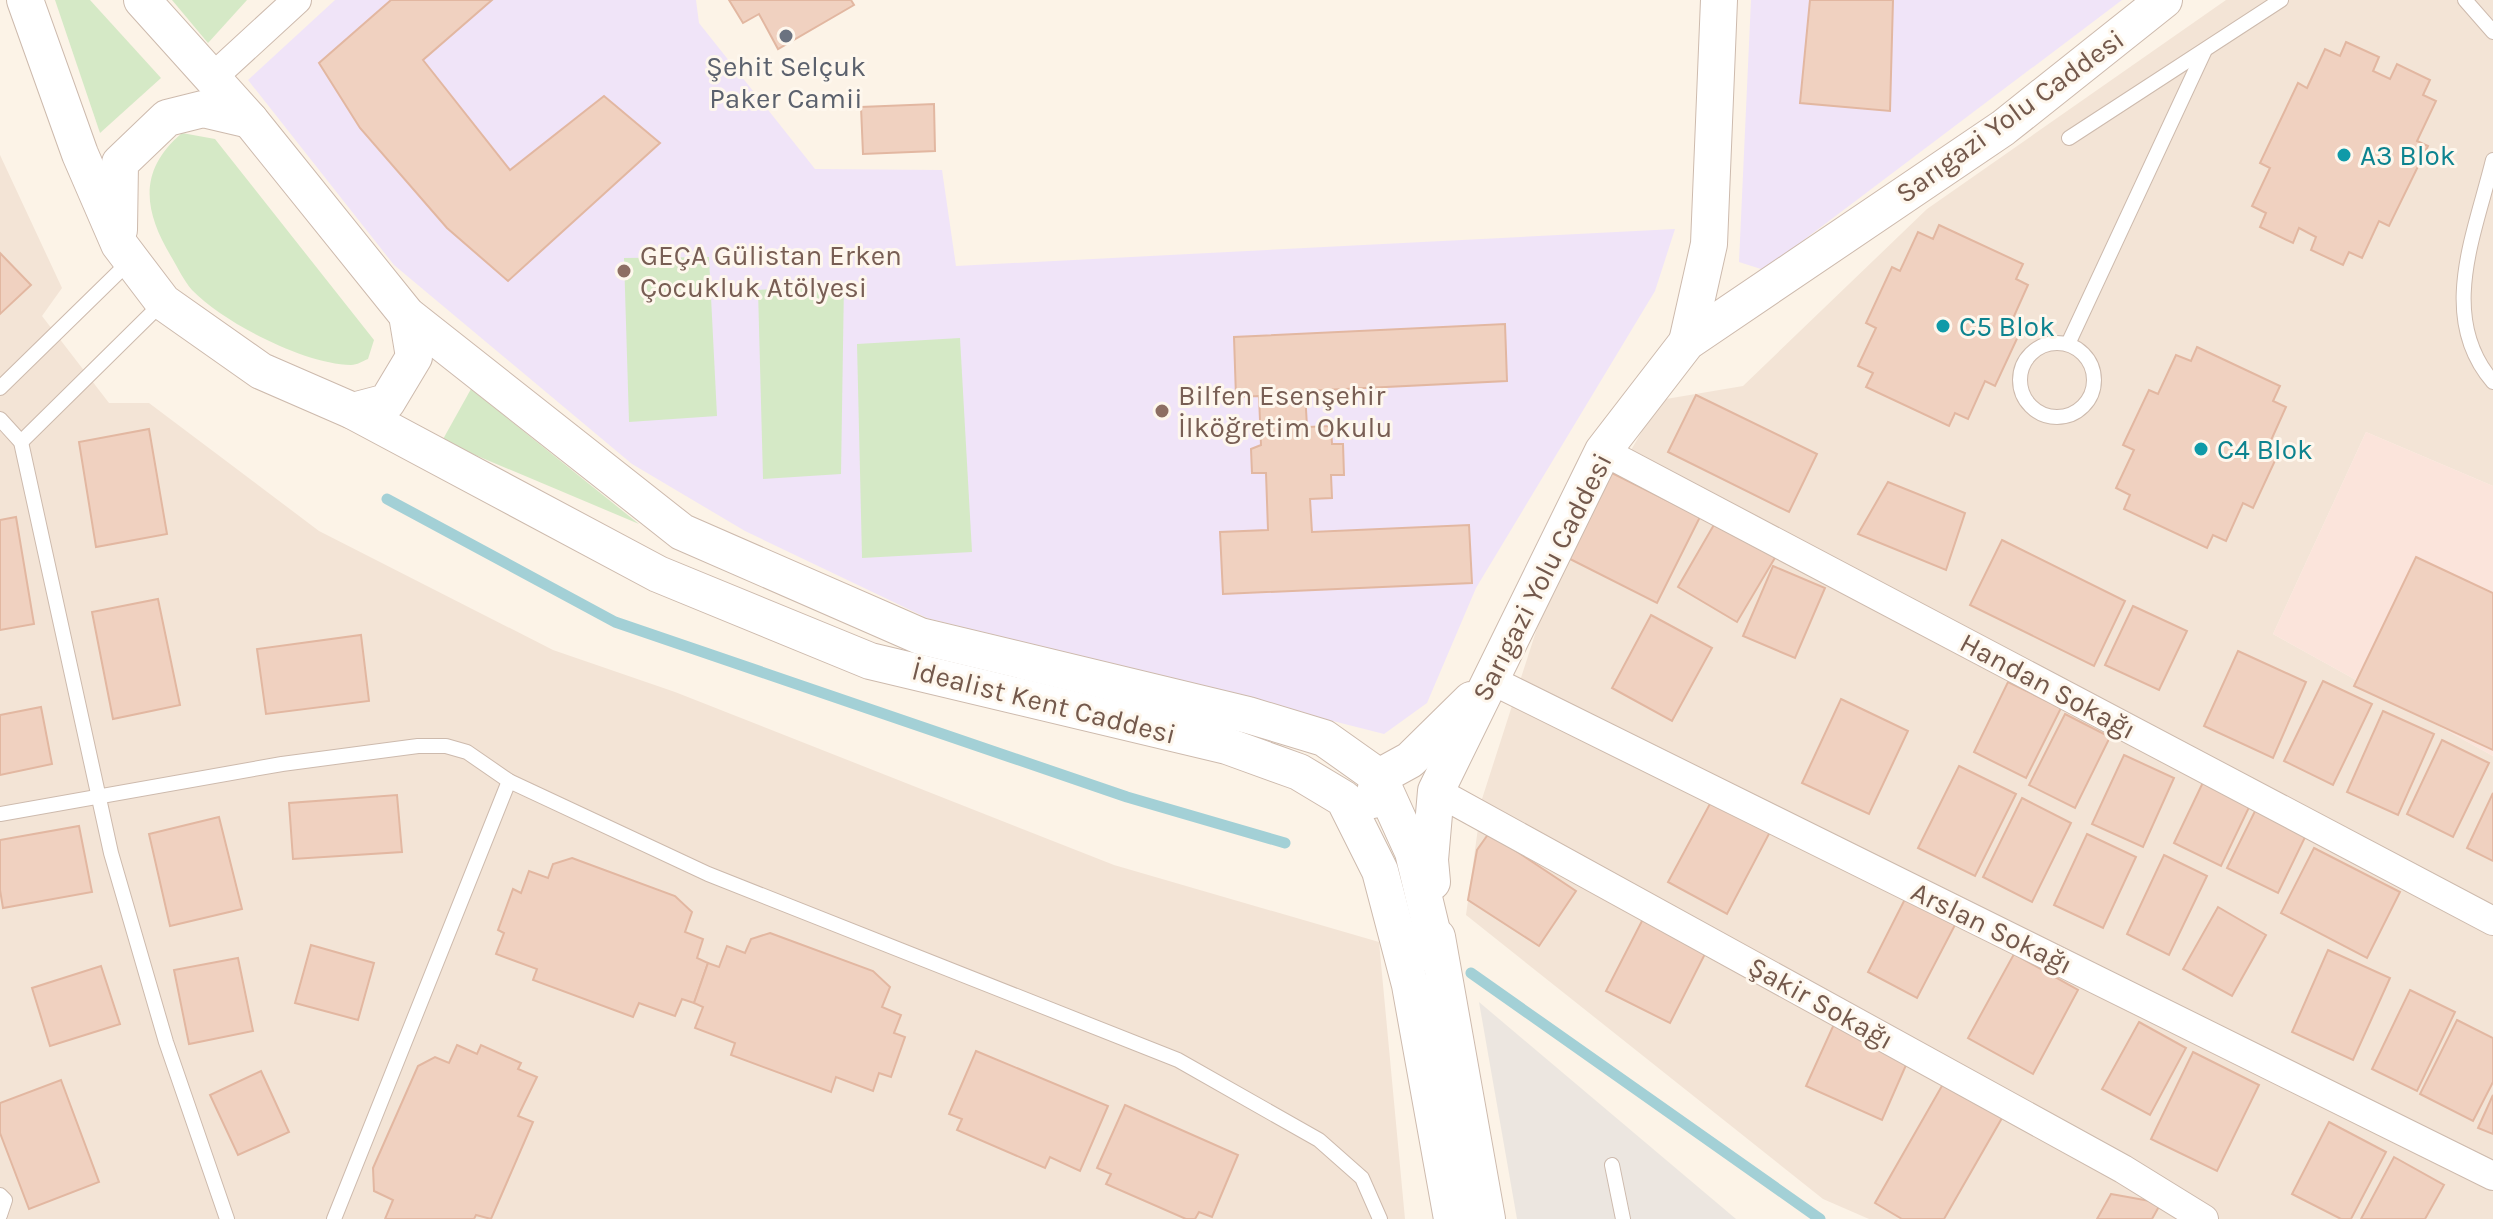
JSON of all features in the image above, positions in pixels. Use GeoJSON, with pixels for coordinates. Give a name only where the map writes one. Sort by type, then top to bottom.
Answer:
{"type":"FeatureCollection","features":[{"type":"Feature","properties":{"kind":"street","name":"İdealist Kent Caddesi"},"geometry":{"type":"LineString","coordinates":[[25,0],[80,154],[125,252],[163,302],[261,371],[353,411],[658,574],[870,661],[1227,746],[1299,772],[1344,799],[1380,871],[1410,985],[1452,1219]]}},
{"type":"Feature","properties":{"kind":"street","name":"İdealist Kent Caddesi"},"geometry":{"type":"LineString","coordinates":[[142,0],[250,120],[407,315],[682,532],[920,636],[1248,715],[1324,738],[1379,777]]}},
{"type":"Feature","properties":{"kind":"street"},"geometry":{"type":"LineString","coordinates":[[212,78],[297,0]]}},
{"type":"Feature","properties":{"kind":"street"},"geometry":{"type":"LineString","coordinates":[[1687,342],[1709,244],[1719,0]]}},
{"type":"Feature","properties":{"kind":"street","name":"Sarıgazi Yolu Caddesi"},"geometry":{"type":"LineString","coordinates":[[1487,1219],[1439,960],[1430,860],[1436,791],[1603,451],[1687,342],[2003,128],[2164,0]]}},
{"type":"Feature","properties":{"kind":"street"},"geometry":{"type":"LineString","coordinates":[[125,252],[120,163],[167,118],[203,109],[250,120]]}},
{"type":"Feature","properties":{"kind":"street","name":"İdealist Kent Caddesi"},"geometry":{"type":"LineString","coordinates":[[353,411],[387,402],[414,357],[407,315]]}},
{"type":"Feature","properties":{"kind":"street","name":"Handan Sokağı"},"geometry":{"type":"LineString","coordinates":[[1603,451],[2493,921]]}},
{"type":"Feature","properties":{"kind":"street"},"geometry":{"type":"LineString","coordinates":[[1380,871],[1367,818],[1379,777],[1410,760],[1491,680]]}},
{"type":"Feature","properties":{"kind":"street","name":"Arslan Sokağı"},"geometry":{"type":"LineString","coordinates":[[1491,680],[2493,1176]]}},
{"type":"Feature","properties":{"kind":"street"},"geometry":{"type":"LineString","coordinates":[[1379,777],[1413,852],[1439,960]]}},
{"type":"Feature","properties":{"kind":"street","name":"Şakir Sokağı"},"geometry":{"type":"LineString","coordinates":[[1436,791],[2110,1162],[2204,1219]]}},
{"type":"Feature","properties":{"kind":"lane"},"geometry":{"type":"LineString","coordinates":[[2069,138],[2281,0]]}},
{"type":"Feature","properties":{"kind":"lane"},"geometry":{"type":"LineString","coordinates":[[2465,0],[2493,32]]}},
{"type":"Feature","properties":{"kind":"lane"},"geometry":{"type":"LineString","coordinates":[[2068,344],[2204,52]]}},
{"type":"Feature","properties":{"kind":"lane"},"geometry":{"type":"LineString","coordinates":[[2493,160],[2462,288],[2467,336],[2474,355],[2493,382]]}},
{"type":"Feature","properties":{"kind":"lane"},"geometry":{"type":"LineString","coordinates":[[0,388],[125,252]]}},
{"type":"Feature","properties":{"kind":"lane"},"geometry":{"type":"LineString","coordinates":[[21,442],[163,302]]}},
{"type":"Feature","properties":{"kind":"lane"},"geometry":{"type":"LineString","coordinates":[[2054,343],[2068,344],[2080,351],[2089,362],[2094,376],[2092,391],[2085,403],[2074,412],[2060,417],[2046,415],[2033,408],[2024,397],[2020,383],[2021,368],[2028,356],[2039,347],[2054,343]]}},
{"type":"Feature","properties":{"kind":"lane"},"geometry":{"type":"LineString","coordinates":[[0,419],[21,442],[111,853],[153,1000],[227,1219]]}},
{"type":"Feature","properties":{"kind":"lane"},"geometry":{"type":"LineString","coordinates":[[0,814],[282,764],[418,746],[446,746],[467,752],[509,781],[708,874],[1178,1060],[1319,1140],[1362,1178],[1380,1219]]}},
{"type":"Feature","properties":{"kind":"lane"},"geometry":{"type":"LineString","coordinates":[[334,1219],[509,781]]}},
{"type":"Feature","properties":{"kind":"lane"},"geometry":{"type":"LineString","coordinates":[[1612,1165],[1623,1219]]}},
{"type":"Feature","properties":{"kind":"lane"},"geometry":{"type":"LineString","coordinates":[[0,1195],[5,1200],[0,1215]]}},
{"type":"Feature","properties":{"kind":"shaded area","name":"Bilfen Esenşehir İlköğretim Okulu"},"geometry":{"type":"Polygon","coordinates":[[[335,0],[696,0],[699,23],[815,169],[942,170],[956,266],[1675,229],[1655,291],[1476,588],[1427,703],[1384,734],[927,618],[745,531],[632,464],[394,265],[248,80],[335,0]]]}},
{"type":"Feature","properties":{"kind":"shaded area"},"geometry":{"type":"Polygon","coordinates":[[[1751,0],[2122,0],[1764,270],[1739,262],[1751,0]]]}},
{"type":"Feature","properties":{"kind":"shaded area"},"geometry":{"type":"Polygon","coordinates":[[[2226,0],[2493,0],[2493,486],[2366,432],[2273,634],[2493,756],[2493,1219],[1869,1219],[1823,1199],[1466,915],[1482,799],[1548,594],[1660,400],[1743,386],[1927,209],[2226,0]]]}},
{"type":"Feature","properties":{"kind":"shaded area"},"geometry":{"type":"Polygon","coordinates":[[[0,155],[62,288],[42,316],[109,403],[149,403],[319,531],[553,650],[675,692],[1114,865],[1379,942],[1405,1219],[0,1219],[0,155]]]}},
{"type":"Feature","properties":{"kind":"shaded area"},"geometry":{"type":"Polygon","coordinates":[[[2366,432],[2493,486],[2493,756],[2273,634],[2366,432]]]}},
{"type":"Feature","properties":{"kind":"shaded area"},"geometry":{"type":"Polygon","coordinates":[[[1479,1002],[1736,1219],[1517,1219],[1479,1002]]]}},
{"type":"Feature","properties":{"kind":"green space"},"geometry":{"type":"Polygon","coordinates":[[[55,0],[90,0],[161,78],[100,133],[55,0]]]}},
{"type":"Feature","properties":{"kind":"green space"},"geometry":{"type":"Polygon","coordinates":[[[172,0],[247,0],[208,43],[172,0]]]}},
{"type":"Feature","properties":{"kind":"green space"},"geometry":{"type":"Polygon","coordinates":[[[182,133],[215,139],[374,340],[368,359],[353,365],[332,363],[288,350],[224,316],[192,290],[163,241],[151,208],[152,177],[158,162],[182,133]]]}},
{"type":"Feature","properties":{"kind":"green space"},"geometry":{"type":"Polygon","coordinates":[[[709,257],[717,416],[629,422],[624,258],[709,257]]]}},
{"type":"Feature","properties":{"kind":"green space"},"geometry":{"type":"Polygon","coordinates":[[[844,283],[841,474],[763,479],[758,290],[844,283]]]}},
{"type":"Feature","properties":{"kind":"green space"},"geometry":{"type":"Polygon","coordinates":[[[960,338],[972,552],[862,558],[857,344],[960,338]]]}},
{"type":"Feature","properties":{"kind":"green space"},"geometry":{"type":"Polygon","coordinates":[[[471,389],[639,524],[442,441],[471,389]]]}},
{"type":"Feature","properties":{"kind":"building","name":"GEÇA Gülistan Erken Çocukluk Atölyesi"},"geometry":{"type":"Polygon","coordinates":[[[391,0],[492,0],[423,60],[510,170],[604,96],[660,143],[508,281],[447,228],[360,128],[319,63],[391,0]]]}},
{"type":"Feature","properties":{"kind":"building","name":"Şehit Selçuk Paker Camii"},"geometry":{"type":"Polygon","coordinates":[[[729,0],[851,0],[854,5],[778,49],[759,14],[743,23],[729,0]]]}},
{"type":"Feature","properties":{"kind":"building"},"geometry":{"type":"Polygon","coordinates":[[[1810,0],[1893,0],[1890,111],[1800,103],[1810,0]]]}},
{"type":"Feature","properties":{"kind":"building","name":"A3 Blok"},"geometry":{"type":"Polygon","coordinates":[[[2346,42],[2379,57],[2373,71],[2390,79],[2397,64],[2430,80],[2423,95],[2436,101],[2417,141],[2428,146],[2389,226],[2379,221],[2362,258],[2349,252],[2343,265],[2311,250],[2316,237],[2299,228],[2293,243],[2260,227],[2266,213],[2252,206],[2270,168],[2260,163],[2298,83],[2307,88],[2325,49],[2340,56],[2346,42]]]}},
{"type":"Feature","properties":{"kind":"building"},"geometry":{"type":"Polygon","coordinates":[[[934,104],[935,151],[863,154],[861,107],[934,104]]]}},
{"type":"Feature","properties":{"kind":"building","name":"C5 Blok"},"geometry":{"type":"Polygon","coordinates":[[[1939,225],[2023,264],[2016,279],[2028,285],[2010,325],[2021,330],[1995,386],[1985,381],[1968,419],[1955,413],[1949,426],[1866,387],[1873,373],[1858,366],[1876,328],[1866,323],[1892,267],[1900,271],[1918,232],[1933,239],[1939,225]]]}},
{"type":"Feature","properties":{"kind":"building"},"geometry":{"type":"Polygon","coordinates":[[[0,253],[31,285],[0,314],[0,253]]]}},
{"type":"Feature","properties":{"kind":"building"},"geometry":{"type":"Polygon","coordinates":[[[1505,324],[1507,381],[1305,391],[1307,427],[1331,426],[1332,444],[1343,444],[1344,475],[1331,475],[1332,498],[1310,499],[1312,532],[1469,525],[1472,583],[1223,594],[1220,532],[1268,530],[1266,473],[1252,473],[1251,449],[1261,445],[1259,396],[1236,397],[1234,337],[1505,324]]]}},
{"type":"Feature","properties":{"kind":"building","name":"C4 Blok"},"geometry":{"type":"Polygon","coordinates":[[[2197,347],[2280,386],[2273,401],[2286,407],[2268,447],[2279,452],[2253,508],[2243,503],[2226,541],[2213,535],[2207,548],[2124,509],[2130,495],[2116,488],[2134,450],[2123,445],[2149,390],[2158,394],[2176,355],[2191,361],[2197,347]]]}},
{"type":"Feature","properties":{"kind":"building"},"geometry":{"type":"Polygon","coordinates":[[[1696,395],[1817,454],[1789,512],[1668,452],[1696,395]]]}},
{"type":"Feature","properties":{"kind":"building"},"geometry":{"type":"Polygon","coordinates":[[[149,429],[167,534],[96,547],[79,442],[149,429]]]}},
{"type":"Feature","properties":{"kind":"building"},"geometry":{"type":"Polygon","coordinates":[[[1610,472],[1700,517],[1657,603],[1568,558],[1610,472]]]}},
{"type":"Feature","properties":{"kind":"building"},"geometry":{"type":"Polygon","coordinates":[[[1888,482],[1965,513],[1946,570],[1858,534],[1888,482]]]}},
{"type":"Feature","properties":{"kind":"building"},"geometry":{"type":"Polygon","coordinates":[[[1719,516],[1779,551],[1737,622],[1678,587],[1719,516]]]}},
{"type":"Feature","properties":{"kind":"building"},"geometry":{"type":"Polygon","coordinates":[[[16,517],[34,624],[0,630],[0,520],[16,517]]]}},
{"type":"Feature","properties":{"kind":"building"},"geometry":{"type":"Polygon","coordinates":[[[2002,540],[2125,601],[2094,666],[1970,605],[2002,540]]]}},
{"type":"Feature","properties":{"kind":"building"},"geometry":{"type":"Polygon","coordinates":[[[2416,557],[2493,593],[2493,750],[2354,686],[2416,557]]]}},
{"type":"Feature","properties":{"kind":"building"},"geometry":{"type":"Polygon","coordinates":[[[1773,566],[1825,588],[1795,658],[1743,636],[1773,566]]]}},
{"type":"Feature","properties":{"kind":"building"},"geometry":{"type":"Polygon","coordinates":[[[158,599],[180,705],[113,719],[92,612],[158,599]]]}},
{"type":"Feature","properties":{"kind":"building"},"geometry":{"type":"Polygon","coordinates":[[[2133,606],[2187,631],[2159,690],[2105,665],[2133,606]]]}},
{"type":"Feature","properties":{"kind":"building"},"geometry":{"type":"Polygon","coordinates":[[[1651,615],[1712,648],[1672,721],[1612,688],[1651,615]]]}},
{"type":"Feature","properties":{"kind":"building"},"geometry":{"type":"Polygon","coordinates":[[[361,635],[369,701],[266,714],[257,649],[361,635]]]}},
{"type":"Feature","properties":{"kind":"building"},"geometry":{"type":"Polygon","coordinates":[[[2238,651],[2306,682],[2273,758],[2204,726],[2238,651]]]}},
{"type":"Feature","properties":{"kind":"building"},"geometry":{"type":"Polygon","coordinates":[[[2323,681],[2372,704],[2333,785],[2284,761],[2323,681]]]}},
{"type":"Feature","properties":{"kind":"building"},"geometry":{"type":"Polygon","coordinates":[[[2008,682],[2061,708],[2026,778],[1974,752],[2008,682]]]}},
{"type":"Feature","properties":{"kind":"building"},"geometry":{"type":"Polygon","coordinates":[[[1841,699],[1908,731],[1869,814],[1802,783],[1841,699]]]}},
{"type":"Feature","properties":{"kind":"building"},"geometry":{"type":"Polygon","coordinates":[[[41,707],[52,764],[0,775],[0,715],[41,707]]]}},
{"type":"Feature","properties":{"kind":"building"},"geometry":{"type":"Polygon","coordinates":[[[2383,711],[2434,734],[2398,815],[2347,792],[2383,711]]]}},
{"type":"Feature","properties":{"kind":"building"},"geometry":{"type":"Polygon","coordinates":[[[2065,714],[2110,737],[2075,808],[2029,785],[2065,714]]]}},
{"type":"Feature","properties":{"kind":"building"},"geometry":{"type":"Polygon","coordinates":[[[2442,740],[2489,763],[2453,837],[2407,814],[2442,740]]]}},
{"type":"Feature","properties":{"kind":"building"},"geometry":{"type":"Polygon","coordinates":[[[2124,755],[2174,778],[2143,847],[2092,824],[2124,755]]]}},
{"type":"Feature","properties":{"kind":"building"},"geometry":{"type":"Polygon","coordinates":[[[1959,766],[2016,794],[1975,876],[1918,848],[1959,766]]]}},
{"type":"Feature","properties":{"kind":"building"},"geometry":{"type":"Polygon","coordinates":[[[2206,776],[2253,799],[2221,866],[2174,843],[2206,776]]]}},
{"type":"Feature","properties":{"kind":"building"},"geometry":{"type":"Polygon","coordinates":[[[2493,793],[2493,861],[2467,848],[2493,793]]]}},
{"type":"Feature","properties":{"kind":"building"},"geometry":{"type":"Polygon","coordinates":[[[397,795],[402,852],[293,859],[289,803],[397,795]]]}},
{"type":"Feature","properties":{"kind":"building"},"geometry":{"type":"Polygon","coordinates":[[[2022,798],[2071,823],[2032,902],[1983,877],[2022,798]]]}},
{"type":"Feature","properties":{"kind":"building"},"geometry":{"type":"Polygon","coordinates":[[[1712,800],[1770,832],[1727,914],[1668,882],[1712,800]]]}},
{"type":"Feature","properties":{"kind":"building"},"geometry":{"type":"Polygon","coordinates":[[[2258,805],[2309,829],[2278,893],[2227,868],[2258,805]]]}},
{"type":"Feature","properties":{"kind":"building"},"geometry":{"type":"Polygon","coordinates":[[[219,817],[242,909],[170,926],[149,834],[219,817]]]}},
{"type":"Feature","properties":{"kind":"building"},"geometry":{"type":"Polygon","coordinates":[[[79,826],[92,892],[3,908],[0,840],[79,826]]]}},
{"type":"Feature","properties":{"kind":"building"},"geometry":{"type":"Polygon","coordinates":[[[1489,833],[1576,891],[1539,946],[1468,900],[1477,850],[1489,833]]]}},
{"type":"Feature","properties":{"kind":"building"},"geometry":{"type":"Polygon","coordinates":[[[2087,834],[2136,857],[2103,928],[2054,905],[2087,834]]]}},
{"type":"Feature","properties":{"kind":"building"},"geometry":{"type":"Polygon","coordinates":[[[2314,848],[2400,892],[2367,958],[2281,913],[2314,848]]]}},
{"type":"Feature","properties":{"kind":"building"},"geometry":{"type":"Polygon","coordinates":[[[2164,855],[2207,876],[2169,955],[2127,934],[2164,855]]]}},
{"type":"Feature","properties":{"kind":"building"},"geometry":{"type":"Polygon","coordinates":[[[572,858],[675,896],[692,912],[685,932],[703,939],[697,958],[708,963],[694,1003],[682,999],[675,1016],[639,1003],[633,1017],[533,980],[537,969],[496,954],[504,933],[498,930],[513,889],[521,893],[529,871],[548,878],[553,864],[572,858]]]}},
{"type":"Feature","properties":{"kind":"building"},"geometry":{"type":"Polygon","coordinates":[[[1905,899],[1955,925],[1917,998],[1868,972],[1905,899]]]}},
{"type":"Feature","properties":{"kind":"building"},"geometry":{"type":"Polygon","coordinates":[[[2218,907],[2266,935],[2232,996],[2183,969],[2218,907]]]}},
{"type":"Feature","properties":{"kind":"building"},"geometry":{"type":"Polygon","coordinates":[[[1644,917],[1707,950],[1670,1023],[1606,991],[1644,917]]]}},
{"type":"Feature","properties":{"kind":"building"},"geometry":{"type":"Polygon","coordinates":[[[770,933],[873,971],[890,987],[882,1007],[901,1015],[894,1033],[905,1037],[891,1077],[879,1073],[873,1091],[836,1077],[831,1092],[731,1055],[735,1043],[695,1028],[703,1007],[694,1003],[708,963],[719,967],[727,946],[745,953],[751,939],[770,933]]]}},
{"type":"Feature","properties":{"kind":"building"},"geometry":{"type":"Polygon","coordinates":[[[311,945],[374,963],[358,1020],[295,1003],[311,945]]]}},
{"type":"Feature","properties":{"kind":"building"},"geometry":{"type":"Polygon","coordinates":[[[2328,950],[2390,978],[2353,1060],[2292,1032],[2328,950]]]}},
{"type":"Feature","properties":{"kind":"building"},"geometry":{"type":"Polygon","coordinates":[[[2014,954],[2078,990],[2033,1074],[1968,1038],[2014,954]]]}},
{"type":"Feature","properties":{"kind":"building"},"geometry":{"type":"Polygon","coordinates":[[[238,958],[253,1031],[189,1044],[174,970],[238,958]]]}},
{"type":"Feature","properties":{"kind":"building"},"geometry":{"type":"Polygon","coordinates":[[[101,966],[120,1024],[50,1046],[32,988],[101,966]]]}},
{"type":"Feature","properties":{"kind":"building"},"geometry":{"type":"Polygon","coordinates":[[[2410,990],[2455,1012],[2417,1091],[2372,1069],[2410,990]]]}},
{"type":"Feature","properties":{"kind":"building"},"geometry":{"type":"Polygon","coordinates":[[[2457,1020],[2493,1038],[2493,1082],[2473,1121],[2420,1094],[2457,1020]]]}},
{"type":"Feature","properties":{"kind":"building"},"geometry":{"type":"Polygon","coordinates":[[[1835,1022],[1910,1056],[1882,1120],[1806,1086],[1835,1022]]]}},
{"type":"Feature","properties":{"kind":"building"},"geometry":{"type":"Polygon","coordinates":[[[2139,1022],[2186,1048],[2150,1115],[2102,1089],[2139,1022]]]}},
{"type":"Feature","properties":{"kind":"building"},"geometry":{"type":"Polygon","coordinates":[[[457,1045],[477,1054],[481,1045],[521,1063],[518,1069],[537,1077],[518,1116],[533,1122],[491,1219],[476,1215],[474,1219],[385,1219],[393,1200],[374,1191],[373,1168],[418,1066],[435,1057],[449,1063],[457,1045]]]}},
{"type":"Feature","properties":{"kind":"building"},"geometry":{"type":"Polygon","coordinates":[[[976,1051],[1108,1106],[1080,1171],[1050,1157],[1045,1168],[957,1130],[962,1119],[949,1114],[976,1051]]]}},
{"type":"Feature","properties":{"kind":"building"},"geometry":{"type":"Polygon","coordinates":[[[2193,1052],[2259,1085],[2217,1171],[2151,1139],[2193,1052]]]}},
{"type":"Feature","properties":{"kind":"building"},"geometry":{"type":"Polygon","coordinates":[[[261,1071],[289,1132],[238,1155],[210,1095],[261,1071]]]}},
{"type":"Feature","properties":{"kind":"building"},"geometry":{"type":"Polygon","coordinates":[[[61,1080],[99,1182],[29,1209],[0,1133],[0,1103],[61,1080]]]}},
{"type":"Feature","properties":{"kind":"building"},"geometry":{"type":"Polygon","coordinates":[[[1943,1084],[2002,1118],[1944,1219],[1902,1219],[1875,1203],[1943,1084]]]}},
{"type":"Feature","properties":{"kind":"building"},"geometry":{"type":"Polygon","coordinates":[[[2493,1095],[2493,1134],[2478,1128],[2493,1095]]]}},
{"type":"Feature","properties":{"kind":"building"},"geometry":{"type":"Polygon","coordinates":[[[1125,1105],[1238,1155],[1212,1217],[1199,1212],[1195,1219],[1186,1219],[1106,1184],[1111,1174],[1097,1168],[1125,1105]]]}},
{"type":"Feature","properties":{"kind":"building"},"geometry":{"type":"Polygon","coordinates":[[[2329,1122],[2386,1152],[2351,1219],[2341,1219],[2292,1194],[2329,1122]]]}},
{"type":"Feature","properties":{"kind":"building"},"geometry":{"type":"Polygon","coordinates":[[[2394,1157],[2444,1185],[2425,1219],[2361,1219],[2394,1157]]]}},
{"type":"Feature","properties":{"kind":"building"},"geometry":{"type":"Polygon","coordinates":[[[2111,1194],[2161,1203],[2152,1219],[2097,1219],[2111,1194]]]}},
{"type":"Feature","properties":{"kind":"waterway"},"geometry":{"type":"LineString","coordinates":[[387,499],[615,622],[1127,797],[1285,843]]}},
{"type":"Feature","properties":{"kind":"waterway"},"geometry":{"type":"LineString","coordinates":[[1471,973],[1820,1219]]}},
{"type":"Feature","properties":{"kind":"place","name":"Şehit Selçuk Paker Camii"},"geometry":{"type":"Point","coordinates":[786,36]}},
{"type":"Feature","properties":{"kind":"place","name":"A3 Blok"},"geometry":{"type":"Point","coordinates":[2344,155]}},
{"type":"Feature","properties":{"kind":"place","name":"GEÇA Gülistan Erken Çocukluk Atölyesi"},"geometry":{"type":"Point","coordinates":[624,271]}},
{"type":"Feature","properties":{"kind":"place","name":"C5 Blok"},"geometry":{"type":"Point","coordinates":[1943,326]}},
{"type":"Feature","properties":{"kind":"place","name":"Bilfen Esenşehir İlköğretim Okulu"},"geometry":{"type":"Point","coordinates":[1162,411]}},
{"type":"Feature","properties":{"kind":"place","name":"C4 Blok"},"geometry":{"type":"Point","coordinates":[2201,449]}}]}
